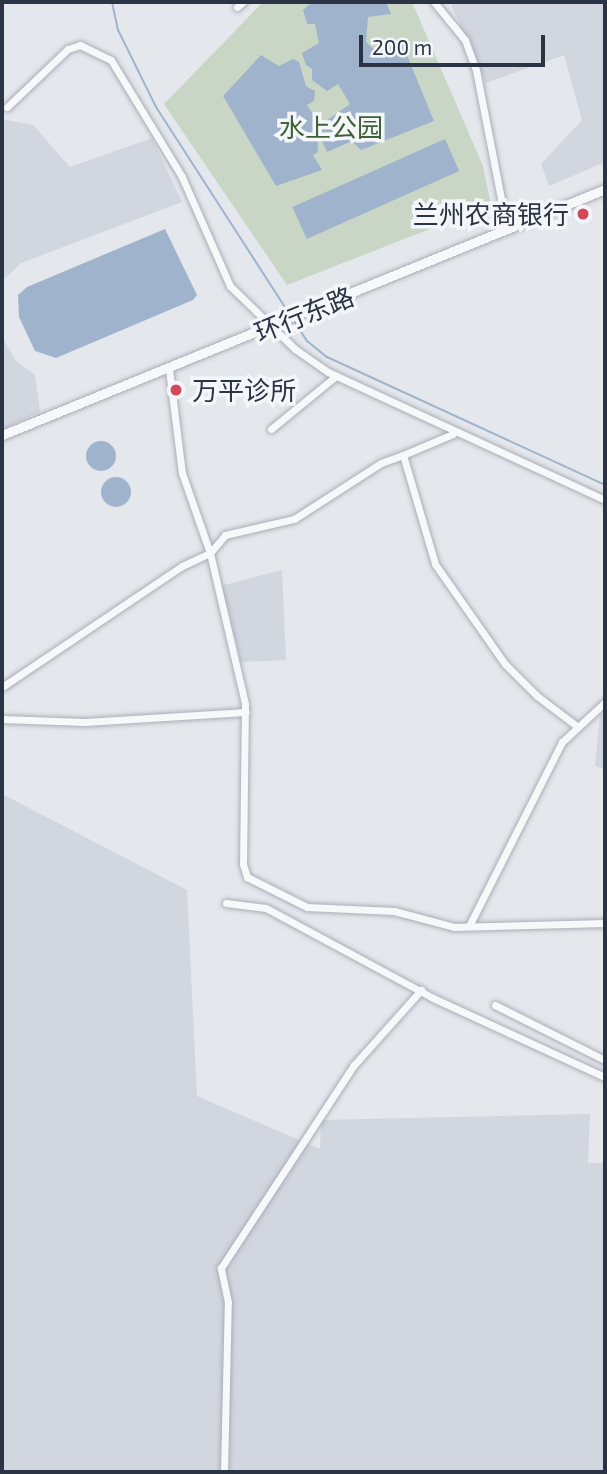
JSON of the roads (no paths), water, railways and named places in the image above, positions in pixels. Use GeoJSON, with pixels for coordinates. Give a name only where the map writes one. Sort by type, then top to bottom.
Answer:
{"type":"FeatureCollection","features":[{"type":"Feature","properties":{"kind":"street"},"geometry":{"type":"LineString","coordinates":[[434,2],[465,40],[476,70],[507,229]]}},
{"type":"Feature","properties":{"kind":"street"},"geometry":{"type":"LineString","coordinates":[[7,107],[68,49],[80,45],[111,60],[182,177],[230,286],[278,324],[295,349],[336,376],[605,500]]}},
{"type":"Feature","properties":{"kind":"street","name":"环行东路"},"geometry":{"type":"LineString","coordinates":[[2,435],[605,189]]}},
{"type":"Feature","properties":{"kind":"street"},"geometry":{"type":"LineString","coordinates":[[169,369],[182,473],[209,553],[246,712],[243,864],[247,877],[307,907],[394,911],[454,927],[605,923]]}},
{"type":"Feature","properties":{"kind":"street"},"geometry":{"type":"LineString","coordinates":[[271,429],[336,376]]}},
{"type":"Feature","properties":{"kind":"street"},"geometry":{"type":"LineString","coordinates":[[2,687],[181,566],[209,553],[225,535],[294,519],[381,463],[453,434]]}},
{"type":"Feature","properties":{"kind":"street"},"geometry":{"type":"LineString","coordinates":[[403,455],[435,564],[505,664],[537,696],[578,727]]}},
{"type":"Feature","properties":{"kind":"street"},"geometry":{"type":"LineString","coordinates":[[469,926],[562,742],[605,702]]}},
{"type":"Feature","properties":{"kind":"street"},"geometry":{"type":"LineString","coordinates":[[2,719],[85,722],[246,712]]}},
{"type":"Feature","properties":{"kind":"street"},"geometry":{"type":"LineString","coordinates":[[226,903],[266,908],[421,990],[605,1077]]}},
{"type":"Feature","properties":{"kind":"street"},"geometry":{"type":"LineString","coordinates":[[224,1472],[228,1302],[221,1268],[354,1065],[421,990]]}},
{"type":"Feature","properties":{"kind":"street"},"geometry":{"type":"LineString","coordinates":[[495,1005],[605,1060]]}},
{"type":"Feature","properties":{"kind":"water"},"geometry":{"type":"Polygon","coordinates":[[[312,2],[386,2],[391,14],[368,17],[366,42],[384,58],[402,43],[434,121],[361,150],[352,141],[327,152],[321,139],[323,123],[350,104],[338,84],[327,91],[312,80],[312,69],[306,65],[302,53],[319,43],[315,24],[307,24],[303,10],[312,2]]]}},
{"type":"Feature","properties":{"kind":"water"},"geometry":{"type":"Polygon","coordinates":[[[261,55],[279,66],[293,59],[299,62],[306,86],[315,91],[314,101],[307,105],[316,119],[318,152],[313,155],[322,170],[276,186],[223,96],[261,55]]]}},
{"type":"Feature","properties":{"kind":"water"},"geometry":{"type":"Polygon","coordinates":[[[445,139],[459,171],[307,239],[292,207],[445,139]]]}},
{"type":"Feature","properties":{"kind":"water"},"geometry":{"type":"Polygon","coordinates":[[[165,229],[197,295],[193,300],[56,358],[35,351],[19,317],[18,295],[27,287],[165,229]]]}},
{"type":"Feature","properties":{"kind":"water"},"geometry":{"type":"Polygon","coordinates":[[[101,441],[112,445],[116,456],[112,467],[101,471],[90,467],[86,456],[90,445],[101,441]]]}},
{"type":"Feature","properties":{"kind":"water"},"geometry":{"type":"Polygon","coordinates":[[[116,477],[122,478],[130,486],[130,498],[122,506],[116,507],[110,506],[102,498],[101,492],[102,486],[110,478],[116,477]]]}},
{"type":"Feature","properties":{"kind":"waterway"},"geometry":{"type":"LineString","coordinates":[[112,2],[118,30],[156,107],[289,313]]}},
{"type":"Feature","properties":{"kind":"waterway"},"geometry":{"type":"LineString","coordinates":[[294,321],[307,341],[327,357],[605,485]]}},
{"type":"Feature","properties":{"kind":"place","name":"兰州农商银行"},"geometry":{"type":"Point","coordinates":[583,214]}},
{"type":"Feature","properties":{"kind":"place","name":"万平诊所"},"geometry":{"type":"Point","coordinates":[176,390]}},
{"type":"Feature","properties":{"kind":"park label","name":"水上公园"},"geometry":{"type":"Point","coordinates":[331,127]}}]}
